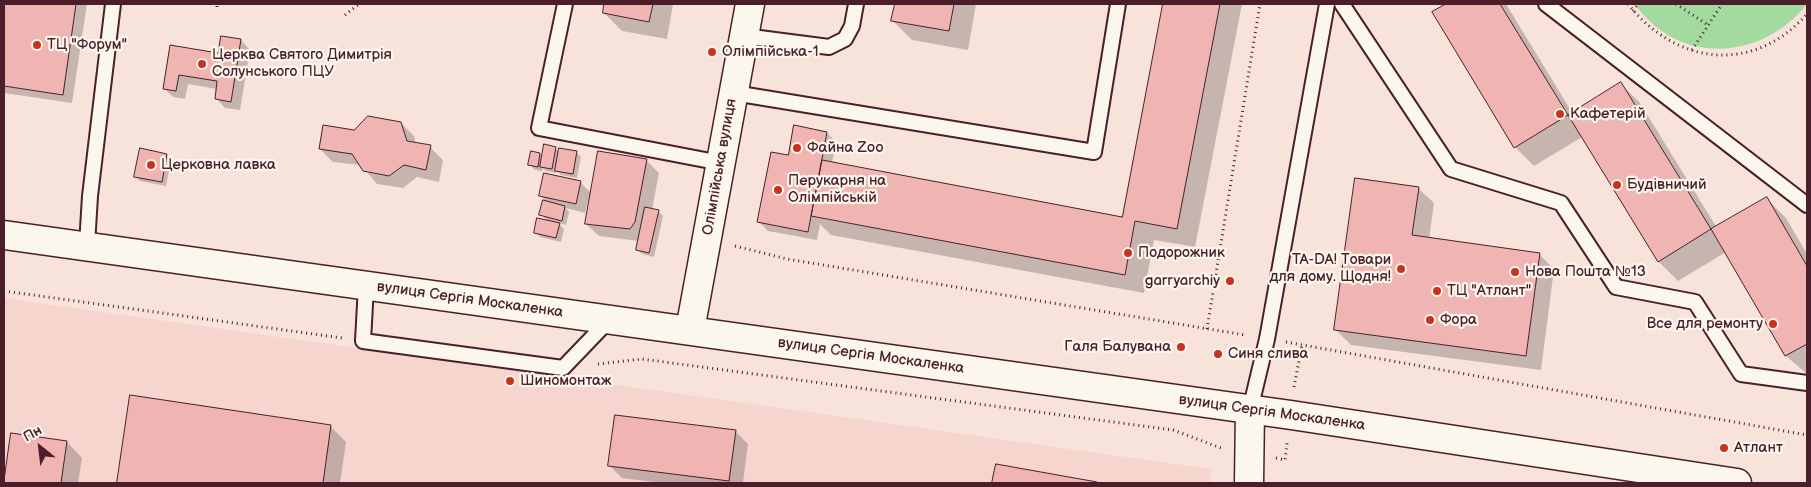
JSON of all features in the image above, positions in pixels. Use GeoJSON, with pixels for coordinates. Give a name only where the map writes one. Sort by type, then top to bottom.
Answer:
{"type":"FeatureCollection","features":[{"type":"Feature","properties":{"kind":"main road","name":"Олімпійська вулиця"},"geometry":{"type":"LineString","coordinates":[[690,330],[750,4]]}},
{"type":"Feature","properties":{"kind":"main road","name":"вулиця Сергія Москаленка"},"geometry":{"type":"LineString","coordinates":[[4,235],[1250,410],[1737,483]]}},
{"type":"Feature","properties":{"kind":"main road"},"geometry":{"type":"LineString","coordinates":[[1248,483],[1250,410]]}},
{"type":"Feature","properties":{"kind":"lane"},"geometry":{"type":"LineString","coordinates":[[87,246],[90,196],[113,4]]}},
{"type":"Feature","properties":{"kind":"lane"},"geometry":{"type":"LineString","coordinates":[[565,4],[539,128],[721,162]]}},
{"type":"Feature","properties":{"kind":"lane"},"geometry":{"type":"LineString","coordinates":[[744,36],[829,47],[845,39],[852,26],[856,4]]}},
{"type":"Feature","properties":{"kind":"lane"},"geometry":{"type":"LineString","coordinates":[[734,92],[1094,152],[1118,4]]}},
{"type":"Feature","properties":{"kind":"lane"},"geometry":{"type":"LineString","coordinates":[[1250,410],[1267,339],[1327,4]]}},
{"type":"Feature","properties":{"kind":"lane"},"geometry":{"type":"LineString","coordinates":[[1342,4],[1451,169],[1561,203],[1616,287],[1695,302],[1741,374],[1807,384]]}},
{"type":"Feature","properties":{"kind":"lane"},"geometry":{"type":"LineString","coordinates":[[1546,4],[1807,205]]}},
{"type":"Feature","properties":{"kind":"lane"},"geometry":{"type":"LineString","coordinates":[[366,286],[363,341],[562,368],[610,319]]}},
{"type":"Feature","properties":{"kind":"path"},"geometry":{"type":"LineString","coordinates":[[344,15],[359,4]]}},
{"type":"Feature","properties":{"kind":"path"},"geometry":{"type":"LineString","coordinates":[[1207,329],[1260,4]]}},
{"type":"Feature","properties":{"kind":"path"},"geometry":{"type":"LineString","coordinates":[[1628,4],[1652,30],[1666,40],[1692,50],[1718,55],[1753,50],[1785,35],[1807,14]]}},
{"type":"Feature","properties":{"kind":"path"},"geometry":{"type":"LineString","coordinates":[[1633,11],[1638,4]]}},
{"type":"Feature","properties":{"kind":"path"},"geometry":{"type":"LineString","coordinates":[[1676,4],[1708,25]]}},
{"type":"Feature","properties":{"kind":"path"},"geometry":{"type":"LineString","coordinates":[[1692,50],[1722,4]]}},
{"type":"Feature","properties":{"kind":"path"},"geometry":{"type":"LineString","coordinates":[[4,291],[363,341]]}},
{"type":"Feature","properties":{"kind":"path"},"geometry":{"type":"LineString","coordinates":[[1295,382],[1302,345]]}},
{"type":"Feature","properties":{"kind":"path"},"geometry":{"type":"LineString","coordinates":[[562,368],[642,359],[1173,430],[1218,448],[1286,460]]}},
{"type":"Feature","properties":{"kind":"shaded area"},"geometry":{"type":"Polygon","coordinates":[[[4,298],[1211,469],[1210,483],[4,483],[4,298]]]}},
{"type":"Feature","properties":{"kind":"green space"},"geometry":{"type":"Polygon","coordinates":[[[1635,4],[1807,4],[1788,23],[1767,37],[1744,45],[1720,49],[1696,46],[1674,38],[1653,24],[1635,4]]]}},
{"type":"Feature","properties":{"kind":"building","name":"ТЦ \"Форум\""},"geometry":{"type":"Polygon","coordinates":[[[4,4],[76,4],[63,95],[4,86],[4,4]]]}},
{"type":"Feature","properties":{"kind":"building"},"geometry":{"type":"Polygon","coordinates":[[[604,4],[653,4],[649,22],[603,13],[604,4]]]}},
{"type":"Feature","properties":{"kind":"building"},"geometry":{"type":"Polygon","coordinates":[[[895,4],[954,4],[949,31],[891,21],[895,4]]]}},
{"type":"Feature","properties":{"kind":"building"},"geometry":{"type":"Polygon","coordinates":[[[1163,4],[1220,4],[1177,229],[1135,221],[1125,275],[811,216],[822,160],[1122,217],[1163,4]]]}},
{"type":"Feature","properties":{"kind":"building"},"geometry":{"type":"Polygon","coordinates":[[[1446,4],[1500,4],[1568,115],[1514,148],[1432,12],[1446,4]]]}},
{"type":"Feature","properties":{"kind":"building","name":"Церква Святого Димитрія Солунського ПЦУ"},"geometry":{"type":"Polygon","coordinates":[[[221,36],[241,39],[231,102],[215,99],[217,81],[179,75],[176,91],[163,89],[170,45],[218,53],[221,36]]]}},
{"type":"Feature","properties":{"kind":"building"},"geometry":{"type":"Polygon","coordinates":[[[1621,82],[1711,229],[1658,262],[1568,115],[1621,82]]]}},
{"type":"Feature","properties":{"kind":"building"},"geometry":{"type":"Polygon","coordinates":[[[368,116],[401,122],[407,141],[431,145],[426,170],[404,165],[389,176],[363,171],[352,154],[319,149],[323,125],[354,130],[368,116]]]}},
{"type":"Feature","properties":{"kind":"building"},"geometry":{"type":"Polygon","coordinates":[[[794,125],[827,132],[808,232],[757,222],[771,152],[788,155],[794,125]]]}},
{"type":"Feature","properties":{"kind":"building"},"geometry":{"type":"Polygon","coordinates":[[[544,144],[556,147],[552,169],[540,167],[544,144]]]}},
{"type":"Feature","properties":{"kind":"building","name":"Церковна лавка"},"geometry":{"type":"Polygon","coordinates":[[[140,148],[167,154],[162,182],[134,177],[140,148]]]}},
{"type":"Feature","properties":{"kind":"building"},"geometry":{"type":"Polygon","coordinates":[[[559,148],[577,151],[573,174],[555,171],[559,148]]]}},
{"type":"Feature","properties":{"kind":"building"},"geometry":{"type":"Polygon","coordinates":[[[531,151],[540,153],[538,167],[528,165],[531,151]]]}},
{"type":"Feature","properties":{"kind":"building"},"geometry":{"type":"Polygon","coordinates":[[[598,151],[647,159],[635,222],[630,229],[585,224],[598,151]]]}},
{"type":"Feature","properties":{"kind":"building"},"geometry":{"type":"Polygon","coordinates":[[[544,173],[581,181],[576,204],[539,196],[544,173]]]}},
{"type":"Feature","properties":{"kind":"building","name":"ТЦ \"Атлант\""},"geometry":{"type":"Polygon","coordinates":[[[1355,178],[1419,187],[1412,235],[1540,253],[1526,356],[1334,330],[1355,178]]]}},
{"type":"Feature","properties":{"kind":"building"},"geometry":{"type":"Polygon","coordinates":[[[1767,197],[1807,266],[1807,344],[1785,356],[1711,229],[1767,197]]]}},
{"type":"Feature","properties":{"kind":"building"},"geometry":{"type":"Polygon","coordinates":[[[543,200],[565,206],[562,221],[539,215],[543,200]]]}},
{"type":"Feature","properties":{"kind":"building"},"geometry":{"type":"Polygon","coordinates":[[[645,207],[659,210],[649,253],[636,250],[645,207]]]}},
{"type":"Feature","properties":{"kind":"building"},"geometry":{"type":"Polygon","coordinates":[[[537,218],[560,223],[556,238],[534,233],[537,218]]]}},
{"type":"Feature","properties":{"kind":"building"},"geometry":{"type":"Polygon","coordinates":[[[130,395],[331,425],[323,483],[117,483],[130,395]]]}},
{"type":"Feature","properties":{"kind":"building"},"geometry":{"type":"Polygon","coordinates":[[[615,415],[736,430],[729,481],[608,466],[615,415]]]}},
{"type":"Feature","properties":{"kind":"building"},"geometry":{"type":"Polygon","coordinates":[[[11,433],[67,441],[61,483],[4,483],[11,433]]]}},
{"type":"Feature","properties":{"kind":"building"},"geometry":{"type":"Polygon","coordinates":[[[996,464],[1097,482],[992,483],[996,464]]]}},
{"type":"Feature","properties":{"kind":"place","name":"ТЦ \"Форум\""},"geometry":{"type":"Point","coordinates":[37,45]}},
{"type":"Feature","properties":{"kind":"place","name":"Олімпійська-1"},"geometry":{"type":"Point","coordinates":[712,52]}},
{"type":"Feature","properties":{"kind":"place","name":"Церква Святого Димитрія Солунського ПЦУ"},"geometry":{"type":"Point","coordinates":[202,64]}},
{"type":"Feature","properties":{"kind":"place","name":"Кафетерій"},"geometry":{"type":"Point","coordinates":[1560,114]}},
{"type":"Feature","properties":{"kind":"place","name":"Файна Zoo"},"geometry":{"type":"Point","coordinates":[797,148]}},
{"type":"Feature","properties":{"kind":"place","name":"Церковна лавка"},"geometry":{"type":"Point","coordinates":[151,165]}},
{"type":"Feature","properties":{"kind":"place","name":"Будівничий"},"geometry":{"type":"Point","coordinates":[1617,185]}},
{"type":"Feature","properties":{"kind":"place","name":"Перукарня на Олімпійській"},"geometry":{"type":"Point","coordinates":[778,190]}},
{"type":"Feature","properties":{"kind":"place","name":"Подорожник"},"geometry":{"type":"Point","coordinates":[1128,253]}},
{"type":"Feature","properties":{"kind":"place","name":"TA-DA! Товари для дому. Щодня!"},"geometry":{"type":"Point","coordinates":[1401,269]}},
{"type":"Feature","properties":{"kind":"place","name":"Нова Пошта №13"},"geometry":{"type":"Point","coordinates":[1515,272]}},
{"type":"Feature","properties":{"kind":"place","name":"garryarchiy"},"geometry":{"type":"Point","coordinates":[1230,281]}},
{"type":"Feature","properties":{"kind":"place","name":"ТЦ \"Атлант\""},"geometry":{"type":"Point","coordinates":[1437,291]}},
{"type":"Feature","properties":{"kind":"place","name":"Фора"},"geometry":{"type":"Point","coordinates":[1430,320]}},
{"type":"Feature","properties":{"kind":"place","name":"Все для ремонту"},"geometry":{"type":"Point","coordinates":[1773,324]}},
{"type":"Feature","properties":{"kind":"place","name":"Галя Балувана"},"geometry":{"type":"Point","coordinates":[1181,347]}},
{"type":"Feature","properties":{"kind":"place","name":"Синя слива"},"geometry":{"type":"Point","coordinates":[1218,354]}},
{"type":"Feature","properties":{"kind":"place","name":"Шиномонтаж"},"geometry":{"type":"Point","coordinates":[510,381]}},
{"type":"Feature","properties":{"kind":"place","name":"Атлант"},"geometry":{"type":"Point","coordinates":[1724,448]}}]}
